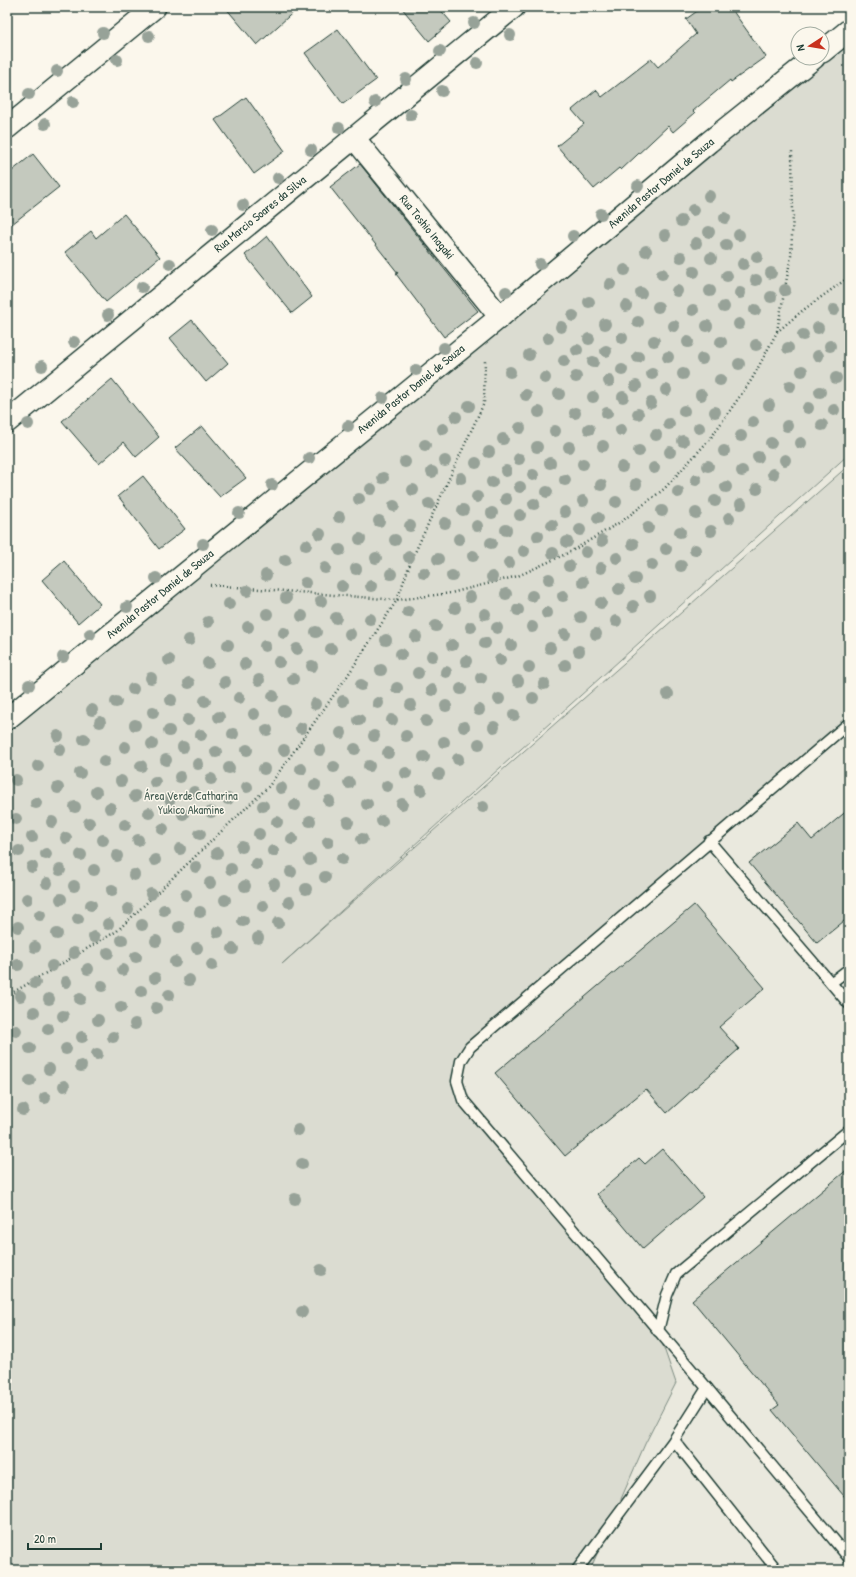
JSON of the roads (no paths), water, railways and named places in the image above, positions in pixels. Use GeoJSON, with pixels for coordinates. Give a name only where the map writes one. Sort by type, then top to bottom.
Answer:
{"type":"FeatureCollection","features":[{"type":"Feature","properties":{"kind":"street"},"geometry":{"type":"LineString","coordinates":[[7,128],[155,7]]}},
{"type":"Feature","properties":{"kind":"street","name":"Rua Marcio Soares da Silva"},"geometry":{"type":"LineString","coordinates":[[7,422],[514,7]]}},
{"type":"Feature","properties":{"kind":"street"},"geometry":{"type":"LineString","coordinates":[[830,45],[849,30]]}},
{"type":"Feature","properties":{"kind":"street","name":"Avenida Pastor Daniel de Souza"},"geometry":{"type":"LineString","coordinates":[[9,714],[175,582],[493,323],[709,142],[804,66]]}},
{"type":"Feature","properties":{"kind":"street","name":"Rua Toshio Inagaki"},"geometry":{"type":"LineString","coordinates":[[354,138],[493,323]]}},
{"type":"Feature","properties":{"kind":"lane"},"geometry":{"type":"LineString","coordinates":[[849,723],[709,841],[470,1047],[461,1060],[457,1081],[463,1100],[849,1558]]}},
{"type":"Feature","properties":{"kind":"lane"},"geometry":{"type":"LineString","coordinates":[[709,841],[832,982],[849,1004]]}},
{"type":"Feature","properties":{"kind":"lane"},"geometry":{"type":"LineString","coordinates":[[832,982],[849,969]]}},
{"type":"Feature","properties":{"kind":"lane"},"geometry":{"type":"LineString","coordinates":[[658,1331],[667,1295],[676,1274],[849,1130]]}},
{"type":"Feature","properties":{"kind":"lane"},"geometry":{"type":"LineString","coordinates":[[577,1570],[674,1440],[707,1388]]}},
{"type":"Feature","properties":{"kind":"lane"},"geometry":{"type":"LineString","coordinates":[[674,1440],[777,1570]]}},
{"type":"Feature","properties":{"kind":"park label","name":"Área Verde Catharina Yukico Akamine"},"geometry":{"type":"Point","coordinates":[191,803]}}]}
